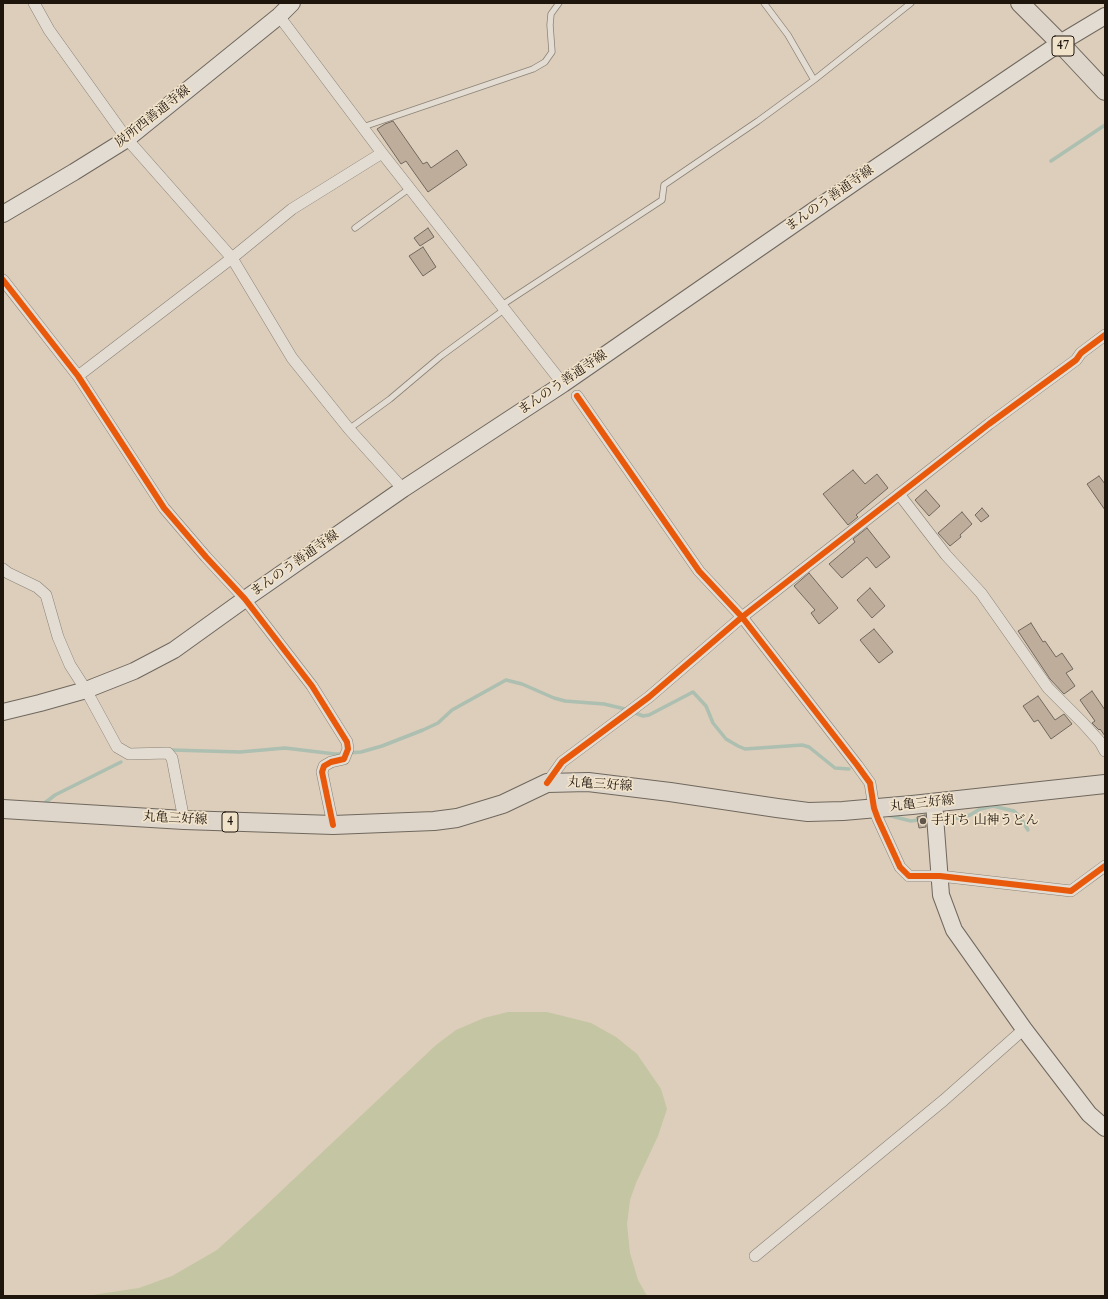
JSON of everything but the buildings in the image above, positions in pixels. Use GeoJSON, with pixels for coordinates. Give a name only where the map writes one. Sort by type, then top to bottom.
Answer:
{"type":"FeatureCollection","features":[{"type":"Feature","properties":{"kind":"main road","name":"炭所西善通寺線"},"geometry":{"type":"LineString","coordinates":[[3,214],[127,139],[279,16],[292,3]]}},
{"type":"Feature","properties":{"kind":"main road","name":"47"},"geometry":{"type":"LineString","coordinates":[[1020,3],[1105,91]]}},
{"type":"Feature","properties":{"kind":"main road","name":"まんのう善通寺線"},"geometry":{"type":"LineString","coordinates":[[3,712],[86,690],[134,671],[174,650],[403,489],[563,384],[864,175],[1060,43],[1105,16]]}},
{"type":"Feature","properties":{"kind":"main road","name":"丸亀三好線"},"geometry":{"type":"LineString","coordinates":[[3,809],[184,820],[333,825],[434,821],[457,818],[503,804],[547,783],[588,782],[808,812],[874,808],[935,813],[1105,784]]}},
{"type":"Feature","properties":{"kind":"main road"},"geometry":{"type":"LineString","coordinates":[[935,813],[941,895],[954,930],[1024,1029],[1089,1114],[1105,1128]]}},
{"type":"Feature","properties":{"kind":"street"},"geometry":{"type":"LineString","coordinates":[[34,3],[49,30],[127,139],[232,258],[292,358],[349,429],[403,489]]}},
{"type":"Feature","properties":{"kind":"street"},"geometry":{"type":"LineString","coordinates":[[279,16],[382,153],[563,384]]}},
{"type":"Feature","properties":{"kind":"street"},"geometry":{"type":"LineString","coordinates":[[78,376],[232,258],[292,209],[382,153]]}},
{"type":"Feature","properties":{"kind":"street"},"geometry":{"type":"LineString","coordinates":[[3,280],[78,376],[164,508],[206,557],[245,599],[312,686],[347,742],[348,749],[344,760],[331,762],[324,766],[322,772],[333,825]]}},
{"type":"Feature","properties":{"kind":"street"},"geometry":{"type":"LineString","coordinates":[[547,783],[562,762],[637,706],[742,617],[989,424],[1076,360],[1081,353],[1105,335]]}},
{"type":"Feature","properties":{"kind":"street"},"geometry":{"type":"LineString","coordinates":[[577,396],[699,571],[742,617],[870,783],[874,808],[878,819],[900,867],[909,876],[940,876],[1071,891],[1105,866]]}},
{"type":"Feature","properties":{"kind":"street"},"geometry":{"type":"LineString","coordinates":[[899,494],[946,555],[981,593],[1048,688],[1083,723],[1100,742],[1105,751]]}},
{"type":"Feature","properties":{"kind":"street"},"geometry":{"type":"LineString","coordinates":[[3,570],[37,587],[46,595],[58,637],[70,665],[86,690],[117,747],[129,754],[168,753],[172,758],[184,820]]}},
{"type":"Feature","properties":{"kind":"street"},"geometry":{"type":"LineString","coordinates":[[755,1256],[944,1100],[1024,1029]]}},
{"type":"Feature","properties":{"kind":"lane"},"geometry":{"type":"LineString","coordinates":[[363,127],[533,69],[544,62],[552,52],[550,25],[551,14],[560,3]]}},
{"type":"Feature","properties":{"kind":"lane"},"geometry":{"type":"LineString","coordinates":[[764,3],[788,35],[814,80]]}},
{"type":"Feature","properties":{"kind":"lane"},"geometry":{"type":"LineString","coordinates":[[349,429],[390,399],[503,307],[662,200],[664,185],[758,121],[814,80],[911,3]]}},
{"type":"Feature","properties":{"kind":"lane"},"geometry":{"type":"LineString","coordinates":[[355,228],[410,188]]}},
{"type":"Feature","properties":{"kind":"green space"},"geometry":{"type":"Polygon","coordinates":[[[508,1012],[547,1012],[591,1023],[616,1037],[637,1054],[661,1089],[667,1109],[658,1136],[636,1183],[630,1200],[627,1224],[630,1253],[638,1280],[647,1296],[86,1296],[139,1288],[172,1276],[217,1250],[436,1045],[456,1030],[484,1018],[508,1012]]]}},
{"type":"Feature","properties":{"kind":"waterway"},"geometry":{"type":"LineString","coordinates":[[1051,161],[1105,125]]}},
{"type":"Feature","properties":{"kind":"waterway"},"geometry":{"type":"LineString","coordinates":[[349,753],[361,752],[382,746],[423,730],[438,723],[452,710],[506,680],[522,684],[554,698],[565,701],[604,704],[625,709],[643,716],[649,715],[693,692],[706,706],[713,723],[726,739],[738,746],[745,749],[802,745],[809,747],[835,768],[849,769]]}},
{"type":"Feature","properties":{"kind":"waterway"},"geometry":{"type":"LineString","coordinates":[[172,750],[240,752],[285,748],[343,754]]}},
{"type":"Feature","properties":{"kind":"waterway"},"geometry":{"type":"LineString","coordinates":[[42,805],[55,795],[121,762]]}},
{"type":"Feature","properties":{"kind":"waterway"},"geometry":{"type":"LineString","coordinates":[[940,818],[959,818],[970,815],[980,809],[993,806],[1014,811],[1020,817],[1028,830]]}},
{"type":"Feature","properties":{"kind":"waterway"},"geometry":{"type":"LineString","coordinates":[[887,815],[911,821],[932,818]]}},
{"type":"Feature","properties":{"kind":"cycle path"},"geometry":{"type":"LineString","coordinates":[[3,280],[78,376],[164,508],[206,557],[245,599],[312,686],[347,742],[348,749],[344,759],[331,762],[324,766],[322,772],[333,825]]}},
{"type":"Feature","properties":{"kind":"cycle path"},"geometry":{"type":"LineString","coordinates":[[547,783],[562,762],[649,697],[742,617],[989,424],[1076,360],[1081,353],[1105,335]]}},
{"type":"Feature","properties":{"kind":"cycle path"},"geometry":{"type":"LineString","coordinates":[[577,396],[699,571],[742,617],[870,783],[874,808],[878,819],[900,867],[909,876],[940,876],[1071,891],[1105,866]]}},
{"type":"Feature","properties":{"kind":"place","name":"手打ち 山神うどん"},"geometry":{"type":"Point","coordinates":[923,821]}}]}
